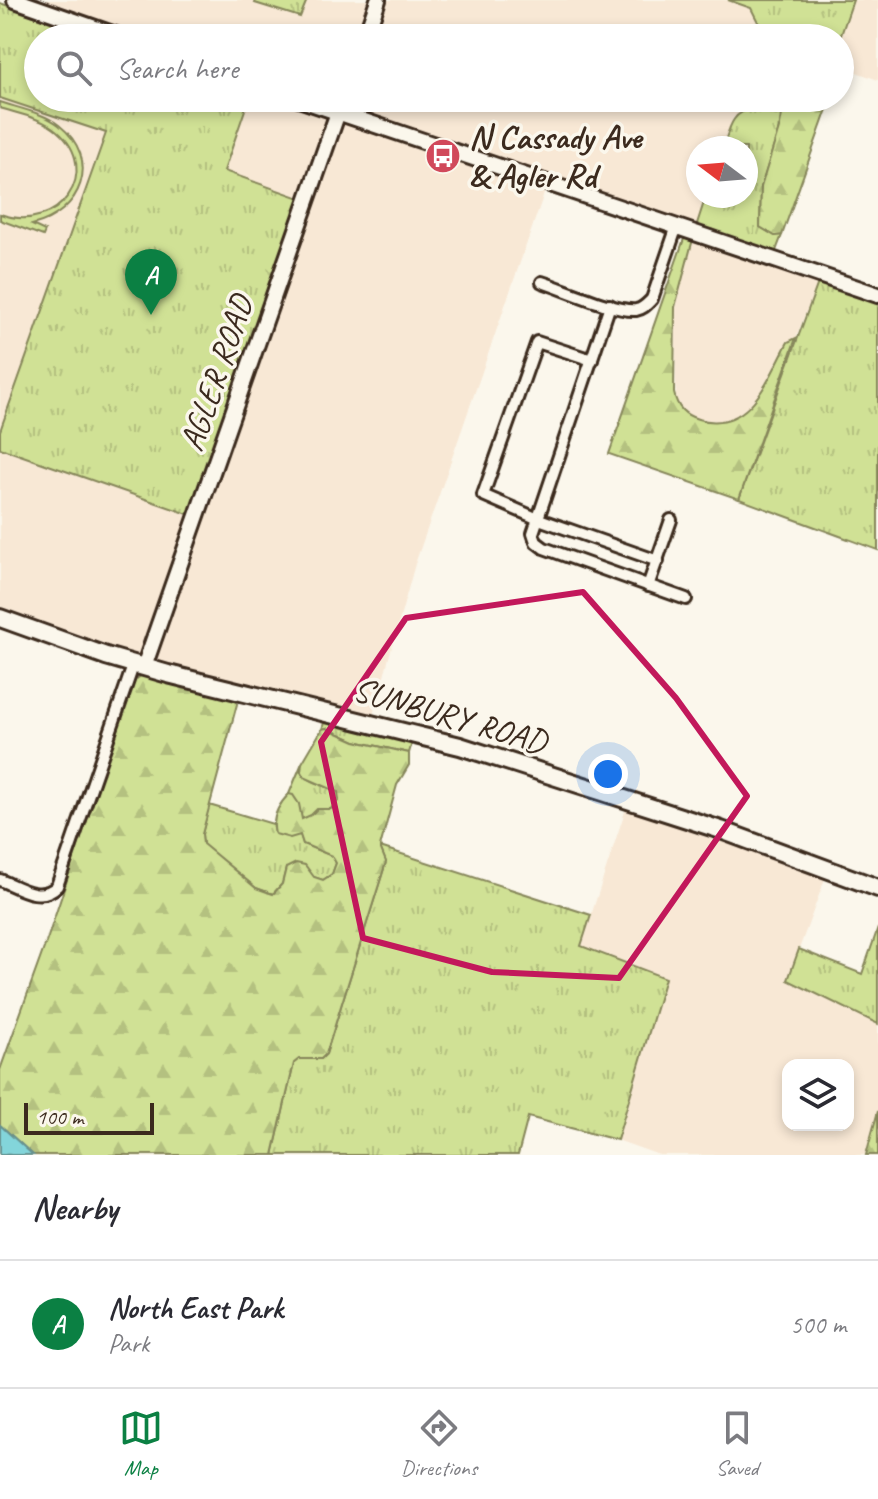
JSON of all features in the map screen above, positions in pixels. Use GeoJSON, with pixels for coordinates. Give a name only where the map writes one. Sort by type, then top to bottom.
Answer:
{"type":"FeatureCollection","features":[{"type":"Feature","properties":{"kind":"main road"},"geometry":{"type":"LineString","coordinates":[[15,0],[84,24]]}},
{"type":"Feature","properties":{"kind":"main road"},"geometry":{"type":"LineString","coordinates":[[370,24],[378,0]]}},
{"type":"Feature","properties":{"kind":"main road","name":"AGLER ROAD"},"geometry":{"type":"LineString","coordinates":[[139,665],[338,112]]}},
{"type":"Feature","properties":{"kind":"main road"},"geometry":{"type":"LineString","coordinates":[[360,112],[878,295]]}},
{"type":"Feature","properties":{"kind":"main road","name":"SUNBURY ROAD"},"geometry":{"type":"LineString","coordinates":[[0,618],[139,665],[460,746],[721,830],[878,888]]}},
{"type":"Feature","properties":{"kind":"street"},"geometry":{"type":"LineString","coordinates":[[542,282],[610,305],[635,310],[643,308],[652,299],[677,226]]}},
{"type":"Feature","properties":{"kind":"street"},"geometry":{"type":"LineString","coordinates":[[610,305],[533,533],[536,542],[544,548],[686,599]]}},
{"type":"Feature","properties":{"kind":"street"},"geometry":{"type":"LineString","coordinates":[[592,360],[537,342],[483,495],[536,518],[658,561]]}},
{"type":"Feature","properties":{"kind":"street"},"geometry":{"type":"LineString","coordinates":[[648,586],[671,520]]}},
{"type":"Feature","properties":{"kind":"street"},"geometry":{"type":"LineString","coordinates":[[0,880],[42,895],[57,886],[139,665]]}},
{"type":"Feature","properties":{"kind":"highlighted area"},"geometry":{"type":"Polygon","coordinates":[[[583,592],[676,698],[747,796],[619,978],[492,972],[363,938],[321,742],[406,618],[583,592]]]}},
{"type":"Feature","properties":{"kind":"shaded area"},"geometry":{"type":"Polygon","coordinates":[[[32,0],[256,0],[300,17],[307,0],[728,0],[750,8],[759,24],[103,24],[32,0]]]}},
{"type":"Feature","properties":{"kind":"shaded area"},"geometry":{"type":"Polygon","coordinates":[[[853,0],[878,0],[878,80],[854,71],[854,24],[845,24],[853,0]]]}},
{"type":"Feature","properties":{"kind":"shaded area"},"geometry":{"type":"Polygon","coordinates":[[[0,98],[24,106],[24,112],[42,112],[106,133],[0,431],[0,98]]]}},
{"type":"Feature","properties":{"kind":"shaded area"},"geometry":{"type":"Polygon","coordinates":[[[244,112],[742,112],[733,118],[727,136],[686,136],[686,208],[702,208],[695,230],[819,280],[796,338],[788,342],[756,401],[741,416],[724,422],[698,419],[684,413],[676,403],[675,307],[692,239],[546,188],[415,564],[373,715],[167,667],[156,658],[155,653],[141,665],[0,618],[0,448],[200,518],[311,202],[224,171],[244,112]]]}},
{"type":"Feature","properties":{"kind":"shaded area"},"geometry":{"type":"Polygon","coordinates":[[[629,799],[829,868],[788,979],[878,1024],[878,1111],[866,1155],[659,1155],[617,1140],[664,979],[581,946],[629,799]]]}},
{"type":"Feature","properties":{"kind":"green space"},"geometry":{"type":"Polygon","coordinates":[[[256,0],[307,0],[300,17],[255,3],[256,0]]]}},
{"type":"Feature","properties":{"kind":"green space"},"geometry":{"type":"Polygon","coordinates":[[[728,0],[853,0],[845,24],[759,24],[751,8],[728,0]]]}},
{"type":"Feature","properties":{"kind":"green space"},"geometry":{"type":"Polygon","coordinates":[[[0,3],[60,24],[24,24],[24,106],[0,98],[0,3]]]}},
{"type":"Feature","properties":{"kind":"green space"},"geometry":{"type":"Polygon","coordinates":[[[0,102],[53,121],[72,139],[80,154],[83,169],[74,197],[49,219],[32,225],[45,231],[43,236],[0,220],[0,214],[21,218],[40,216],[56,208],[68,195],[75,180],[76,164],[70,147],[57,131],[37,120],[0,108],[0,102]]]}},
{"type":"Feature","properties":{"kind":"green space"},"geometry":{"type":"Polygon","coordinates":[[[42,112],[244,112],[224,171],[303,199],[191,515],[0,448],[0,431],[106,133],[42,112]]]}},
{"type":"Feature","properties":{"kind":"green space"},"geometry":{"type":"Polygon","coordinates":[[[743,112],[781,113],[761,188],[760,227],[775,236],[782,235],[774,256],[695,230],[702,208],[758,208],[758,136],[727,136],[735,117],[743,112]]]}},
{"type":"Feature","properties":{"kind":"green space"},"geometry":{"type":"Polygon","coordinates":[[[782,112],[826,112],[782,235],[775,236],[760,227],[761,187],[782,112]]]}},
{"type":"Feature","properties":{"kind":"green space"},"geometry":{"type":"Polygon","coordinates":[[[685,236],[693,239],[675,307],[674,393],[685,413],[716,422],[744,411],[764,387],[788,342],[796,338],[739,499],[609,454],[685,236]]]}},
{"type":"Feature","properties":{"kind":"green space"},"geometry":{"type":"Polygon","coordinates":[[[819,280],[878,301],[878,550],[739,499],[819,280]]]}},
{"type":"Feature","properties":{"kind":"green space"},"geometry":{"type":"Polygon","coordinates":[[[144,673],[235,697],[237,704],[202,834],[203,844],[256,888],[273,894],[282,884],[286,868],[296,863],[305,865],[314,877],[323,880],[332,874],[336,863],[332,856],[303,844],[300,835],[290,838],[275,834],[274,828],[276,812],[289,794],[299,804],[302,819],[317,809],[331,809],[339,800],[338,792],[304,777],[301,772],[302,763],[322,729],[355,741],[409,753],[409,765],[397,785],[380,847],[386,862],[326,1054],[321,1059],[299,1059],[294,1063],[273,1155],[33,1155],[0,1125],[0,1070],[133,682],[144,673]]]}},
{"type":"Feature","properties":{"kind":"green space"},"geometry":{"type":"Polygon","coordinates":[[[326,717],[413,739],[409,753],[355,741],[322,729],[326,717]]]}},
{"type":"Feature","properties":{"kind":"green space"},"geometry":{"type":"Polygon","coordinates":[[[302,763],[304,776],[338,792],[339,800],[331,809],[302,819],[289,794],[302,763]]]}},
{"type":"Feature","properties":{"kind":"green space"},"geometry":{"type":"Polygon","coordinates":[[[209,805],[273,824],[276,834],[300,834],[303,844],[332,856],[336,863],[332,874],[323,880],[286,868],[282,884],[273,894],[256,888],[203,845],[202,834],[209,805]]]}},
{"type":"Feature","properties":{"kind":"green space"},"geometry":{"type":"Polygon","coordinates":[[[380,847],[591,915],[581,946],[665,978],[617,1140],[528,1117],[518,1155],[273,1155],[294,1063],[299,1059],[321,1059],[326,1054],[386,862],[380,847]]]}},
{"type":"Feature","properties":{"kind":"green space"},"geometry":{"type":"Polygon","coordinates":[[[878,928],[878,1024],[788,980],[799,949],[862,974],[878,928]]]}},
{"type":"Feature","properties":{"kind":"green space"},"geometry":{"type":"Polygon","coordinates":[[[878,1111],[878,1155],[866,1155],[878,1111]]]}},
{"type":"Feature","properties":{"kind":"water"},"geometry":{"type":"Polygon","coordinates":[[[0,1125],[33,1155],[0,1155],[0,1125]]]}},
{"type":"Feature","properties":{"kind":"place","name":"N Cassady Ave & Agler Rd"},"geometry":{"type":"Point","coordinates":[443,156]}},
{"type":"Feature","properties":{"kind":"place","name":"North East Park"},"geometry":{"type":"Point","coordinates":[151,315]}}]}
